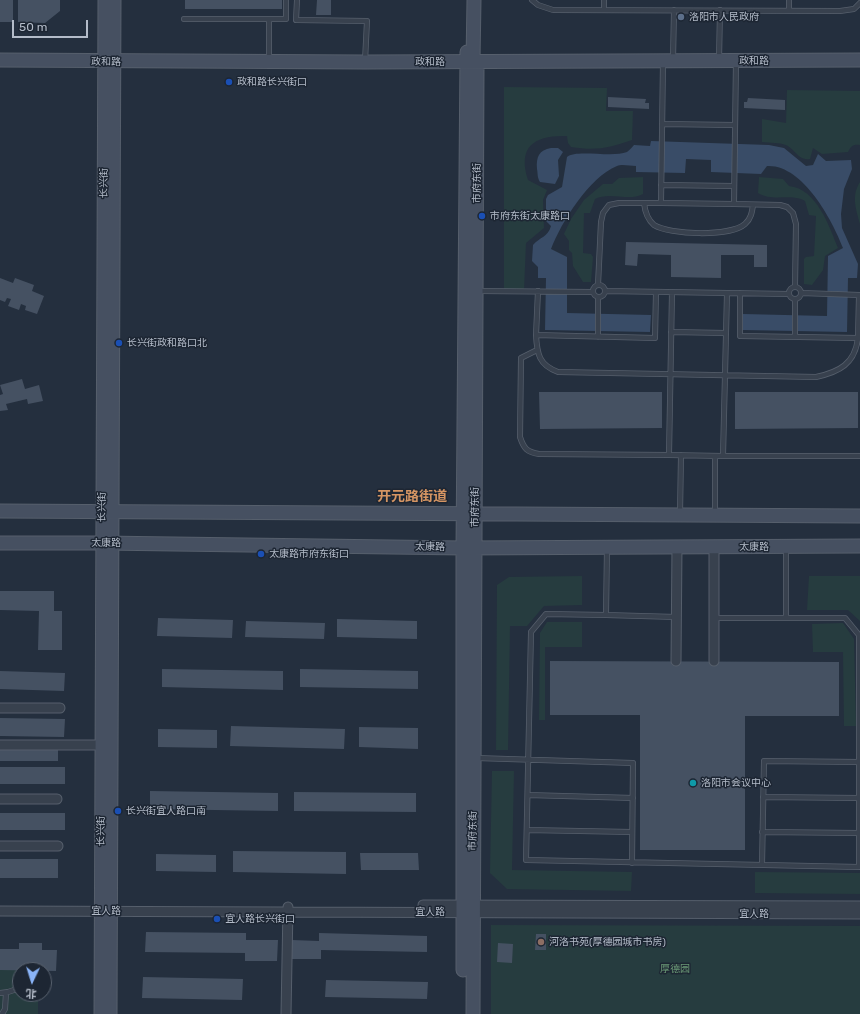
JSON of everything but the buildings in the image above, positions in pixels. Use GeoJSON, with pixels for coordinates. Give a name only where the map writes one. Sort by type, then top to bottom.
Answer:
{"type":"FeatureCollection","features":[{"type":"Feature","properties":{"kind":"main road","name":"长兴街"},"geometry":{"type":"LineString","coordinates":[[105,0],[110,65]]}},
{"type":"Feature","properties":{"kind":"main road","name":"长兴街"},"geometry":{"type":"LineString","coordinates":[[101,1014],[106,909],[110,65],[114,0]]}},
{"type":"Feature","properties":{"kind":"main road","name":"市府东街"},"geometry":{"type":"LineString","coordinates":[[467,0],[471,65]]}},
{"type":"Feature","properties":{"kind":"main road","name":"市府东街"},"geometry":{"type":"LineString","coordinates":[[464,1014],[469,758],[471,65],[474,0]]}},
{"type":"Feature","properties":{"kind":"main road","name":"政和路"},"geometry":{"type":"LineString","coordinates":[[0,60],[110,65],[666,64],[860,69]]}},
{"type":"Feature","properties":{"kind":"main road","name":"政和路"},"geometry":{"type":"LineString","coordinates":[[666,64],[718,61],[736,65],[860,60]]}},
{"type":"Feature","properties":{"kind":"main road","name":"政和路"},"geometry":{"type":"LineString","coordinates":[[0,68],[269,62],[365,62],[471,65]]}},
{"type":"Feature","properties":{"kind":"main road"},"geometry":{"type":"LineString","coordinates":[[0,511],[469,515],[860,516]]}},
{"type":"Feature","properties":{"kind":"main road","name":"太康路"},"geometry":{"type":"LineString","coordinates":[[0,543],[469,548],[860,546]]}},
{"type":"Feature","properties":{"kind":"main road","name":"长兴街"},"geometry":{"type":"LineString","coordinates":[[107,543],[103,745],[106,909],[110,1014]]}},
{"type":"Feature","properties":{"kind":"main road","name":"市府东街"},"geometry":{"type":"LineString","coordinates":[[467,908],[473,1014]]}},
{"type":"Feature","properties":{"kind":"street"},"geometry":{"type":"LineString","coordinates":[[676,661],[677,547]]}},
{"type":"Feature","properties":{"kind":"street"},"geometry":{"type":"LineString","coordinates":[[714,547],[714,661]]}},
{"type":"Feature","properties":{"kind":"street"},"geometry":{"type":"LineString","coordinates":[[0,708],[60,708]]}},
{"type":"Feature","properties":{"kind":"street"},"geometry":{"type":"LineString","coordinates":[[0,745],[103,745]]}},
{"type":"Feature","properties":{"kind":"street"},"geometry":{"type":"LineString","coordinates":[[0,799],[57,799]]}},
{"type":"Feature","properties":{"kind":"street"},"geometry":{"type":"LineString","coordinates":[[0,846],[58,846]]}},
{"type":"Feature","properties":{"kind":"street","name":"宜人路"},"geometry":{"type":"LineString","coordinates":[[0,905],[106,909]]}},
{"type":"Feature","properties":{"kind":"street","name":"宜人路"},"geometry":{"type":"LineString","coordinates":[[0,911],[106,909],[860,906]]}},
{"type":"Feature","properties":{"kind":"street","name":"宜人路"},"geometry":{"type":"LineString","coordinates":[[467,908],[860,914]]}},
{"type":"Feature","properties":{"kind":"street"},"geometry":{"type":"LineString","coordinates":[[286,1014],[288,909]]}},
{"type":"Feature","properties":{"kind":"lane"},"geometry":{"type":"LineString","coordinates":[[184,19],[286,19],[286,0]]}},
{"type":"Feature","properties":{"kind":"lane"},"geometry":{"type":"LineString","coordinates":[[297,0],[296,20],[367,21],[365,62]]}},
{"type":"Feature","properties":{"kind":"lane"},"geometry":{"type":"LineString","coordinates":[[532,0],[538,6],[553,10],[840,11],[854,9],[860,3]]}},
{"type":"Feature","properties":{"kind":"lane"},"geometry":{"type":"LineString","coordinates":[[604,0],[604,10]]}},
{"type":"Feature","properties":{"kind":"lane"},"geometry":{"type":"LineString","coordinates":[[788,11],[789,0]]}},
{"type":"Feature","properties":{"kind":"lane"},"geometry":{"type":"LineString","coordinates":[[661,203],[662,124],[666,64],[674,10]]}},
{"type":"Feature","properties":{"kind":"lane"},"geometry":{"type":"LineString","coordinates":[[718,61],[720,10]]}},
{"type":"Feature","properties":{"kind":"lane"},"geometry":{"type":"LineString","coordinates":[[269,19],[269,62]]}},
{"type":"Feature","properties":{"kind":"lane"},"geometry":{"type":"LineString","coordinates":[[734,204],[736,65]]}},
{"type":"Feature","properties":{"kind":"lane"},"geometry":{"type":"LineString","coordinates":[[662,124],[735,125]]}},
{"type":"Feature","properties":{"kind":"lane"},"geometry":{"type":"LineString","coordinates":[[661,185],[734,186]]}},
{"type":"Feature","properties":{"kind":"lane"},"geometry":{"type":"LineString","coordinates":[[593,292],[595,287],[598,285],[601,222],[603,213],[609,205],[619,203],[753,204],[780,205],[788,208],[793,213],[796,224],[795,286]]}},
{"type":"Feature","properties":{"kind":"lane"},"geometry":{"type":"LineString","coordinates":[[644,203],[648,218],[659,227],[676,232],[730,231],[745,224],[752,213],[753,204]]}},
{"type":"Feature","properties":{"kind":"lane"},"geometry":{"type":"LineString","coordinates":[[598,285],[602,286],[605,291]]}},
{"type":"Feature","properties":{"kind":"lane"},"geometry":{"type":"LineString","coordinates":[[795,286],[799,288],[801,293]]}},
{"type":"Feature","properties":{"kind":"lane"},"geometry":{"type":"LineString","coordinates":[[789,294],[790,289],[795,286]]}},
{"type":"Feature","properties":{"kind":"lane"},"geometry":{"type":"LineString","coordinates":[[471,291],[593,292]]}},
{"type":"Feature","properties":{"kind":"lane"},"geometry":{"type":"LineString","coordinates":[[538,291],[536,335],[537,350],[542,362],[549,369],[558,372],[725,376],[816,377],[827,375],[844,367],[858,351],[859,295],[801,293]]}},
{"type":"Feature","properties":{"kind":"lane"},"geometry":{"type":"LineString","coordinates":[[605,291],[789,294],[795,299]]}},
{"type":"Feature","properties":{"kind":"lane"},"geometry":{"type":"LineString","coordinates":[[598,298],[602,297],[605,291]]}},
{"type":"Feature","properties":{"kind":"lane"},"geometry":{"type":"LineString","coordinates":[[593,292],[598,298],[598,334]]}},
{"type":"Feature","properties":{"kind":"lane"},"geometry":{"type":"LineString","coordinates":[[536,335],[598,334],[655,338],[656,292]]}},
{"type":"Feature","properties":{"kind":"lane"},"geometry":{"type":"LineString","coordinates":[[669,455],[672,292]]}},
{"type":"Feature","properties":{"kind":"lane"},"geometry":{"type":"LineString","coordinates":[[723,456],[727,293]]}},
{"type":"Feature","properties":{"kind":"lane"},"geometry":{"type":"LineString","coordinates":[[740,293],[740,336],[795,334],[858,338]]}},
{"type":"Feature","properties":{"kind":"lane"},"geometry":{"type":"LineString","coordinates":[[795,299],[800,297],[801,293]]}},
{"type":"Feature","properties":{"kind":"lane"},"geometry":{"type":"LineString","coordinates":[[795,299],[795,334]]}},
{"type":"Feature","properties":{"kind":"lane"},"geometry":{"type":"LineString","coordinates":[[671,332],[726,333]]}},
{"type":"Feature","properties":{"kind":"lane"},"geometry":{"type":"LineString","coordinates":[[537,350],[521,358],[520,437],[523,447],[529,453],[715,456],[860,456]]}},
{"type":"Feature","properties":{"kind":"lane"},"geometry":{"type":"LineString","coordinates":[[680,516],[681,455]]}},
{"type":"Feature","properties":{"kind":"lane"},"geometry":{"type":"LineString","coordinates":[[715,456],[715,516]]}},
{"type":"Feature","properties":{"kind":"lane"},"geometry":{"type":"LineString","coordinates":[[786,547],[786,618]]}},
{"type":"Feature","properties":{"kind":"lane"},"geometry":{"type":"LineString","coordinates":[[606,615],[607,548]]}},
{"type":"Feature","properties":{"kind":"lane"},"geometry":{"type":"LineString","coordinates":[[676,617],[546,614],[531,632],[526,860],[859,867],[859,635],[845,618],[714,618]]}},
{"type":"Feature","properties":{"kind":"lane"},"geometry":{"type":"LineString","coordinates":[[469,758],[633,763],[632,863]]}},
{"type":"Feature","properties":{"kind":"lane"},"geometry":{"type":"LineString","coordinates":[[762,865],[764,760],[859,762]]}},
{"type":"Feature","properties":{"kind":"lane"},"geometry":{"type":"LineString","coordinates":[[528,795],[632,798]]}},
{"type":"Feature","properties":{"kind":"lane"},"geometry":{"type":"LineString","coordinates":[[763,797],[859,798]]}},
{"type":"Feature","properties":{"kind":"lane"},"geometry":{"type":"LineString","coordinates":[[527,830],[632,832]]}},
{"type":"Feature","properties":{"kind":"lane"},"geometry":{"type":"LineString","coordinates":[[762,832],[859,833]]}},
{"type":"Feature","properties":{"kind":"lane"},"geometry":{"type":"LineString","coordinates":[[0,993],[12,990]]}},
{"type":"Feature","properties":{"kind":"lane"},"geometry":{"type":"LineString","coordinates":[[2,1014],[5,1009],[6,992]]}},
{"type":"Feature","properties":{"kind":"green space"},"geometry":{"type":"Polygon","coordinates":[[[504,87],[607,88],[606,111],[633,111],[632,140],[609,147],[588,149],[571,147],[568,143],[567,136],[556,136],[538,141],[531,145],[527,151],[525,168],[528,180],[547,190],[543,200],[544,228],[526,243],[524,291],[504,291],[504,87]]]}},
{"type":"Feature","properties":{"kind":"green space"},"geometry":{"type":"Polygon","coordinates":[[[787,90],[860,91],[860,145],[852,146],[848,152],[822,154],[813,148],[810,159],[803,159],[788,146],[778,143],[762,142],[762,119],[786,123],[787,90]]]}},
{"type":"Feature","properties":{"kind":"green space"},"geometry":{"type":"Polygon","coordinates":[[[643,177],[643,194],[631,197],[601,197],[595,199],[590,213],[584,213],[583,253],[591,254],[593,257],[591,282],[583,282],[573,266],[572,253],[569,250],[569,241],[564,234],[571,219],[584,200],[603,184],[612,184],[619,178],[643,177]]]}},
{"type":"Feature","properties":{"kind":"green space"},"geometry":{"type":"Polygon","coordinates":[[[759,177],[783,179],[789,186],[799,189],[807,194],[821,210],[826,220],[838,248],[825,256],[823,270],[812,285],[804,284],[804,259],[806,257],[814,256],[816,216],[809,215],[805,201],[800,199],[769,197],[758,193],[759,177]]]}},
{"type":"Feature","properties":{"kind":"green space"},"geometry":{"type":"Polygon","coordinates":[[[860,182],[860,224],[855,197],[857,187],[860,182]]]}},
{"type":"Feature","properties":{"kind":"green space"},"geometry":{"type":"Polygon","coordinates":[[[582,576],[582,605],[544,606],[527,626],[510,626],[508,750],[496,750],[497,585],[509,577],[582,576]]]}},
{"type":"Feature","properties":{"kind":"green space"},"geometry":{"type":"Polygon","coordinates":[[[809,576],[860,576],[860,621],[848,610],[807,610],[809,576]]]}},
{"type":"Feature","properties":{"kind":"green space"},"geometry":{"type":"Polygon","coordinates":[[[547,622],[582,622],[582,647],[545,647],[545,720],[539,720],[540,633],[547,622]]]}},
{"type":"Feature","properties":{"kind":"green space"},"geometry":{"type":"Polygon","coordinates":[[[843,623],[854,639],[856,726],[844,726],[843,652],[813,652],[812,624],[843,623]]]}},
{"type":"Feature","properties":{"kind":"green space"},"geometry":{"type":"Polygon","coordinates":[[[492,771],[514,771],[512,870],[632,872],[631,891],[507,889],[490,873],[492,771]]]}},
{"type":"Feature","properties":{"kind":"green space"},"geometry":{"type":"Polygon","coordinates":[[[755,872],[860,873],[860,894],[755,893],[755,872]]]}},
{"type":"Feature","properties":{"kind":"green space","name":"厚德园"},"geometry":{"type":"Polygon","coordinates":[[[491,925],[860,926],[860,1014],[491,1014],[491,925]]]}},
{"type":"Feature","properties":{"kind":"green space"},"geometry":{"type":"Polygon","coordinates":[[[0,969],[12,970],[12,1002],[38,1002],[38,1014],[0,1014],[0,969]]]}},
{"type":"Feature","properties":{"kind":"water"},"geometry":{"type":"Polygon","coordinates":[[[651,141],[769,145],[784,148],[806,166],[813,165],[818,154],[826,161],[851,160],[852,169],[844,189],[841,214],[842,228],[858,264],[857,278],[848,278],[847,332],[743,330],[743,314],[827,316],[828,256],[843,248],[831,223],[814,195],[804,183],[792,174],[780,168],[767,166],[761,174],[711,172],[711,160],[686,159],[685,173],[636,172],[636,166],[624,165],[619,165],[607,172],[586,190],[577,202],[551,249],[567,257],[567,313],[651,315],[650,332],[545,330],[546,278],[538,278],[538,267],[532,261],[533,245],[550,230],[551,226],[546,221],[546,199],[548,195],[562,187],[567,157],[586,153],[620,154],[627,152],[634,145],[650,146],[651,141]]]}},
{"type":"Feature","properties":{"kind":"water"},"geometry":{"type":"Polygon","coordinates":[[[551,148],[558,148],[563,152],[558,160],[559,176],[555,184],[540,182],[537,169],[537,161],[541,152],[551,148]]]}},
{"type":"Feature","properties":{"kind":"place","name":"洛阳市人民政府"},"geometry":{"type":"Point","coordinates":[681,17]}},
{"type":"Feature","properties":{"kind":"place","name":"政和路长兴街口"},"geometry":{"type":"Point","coordinates":[229,82]}},
{"type":"Feature","properties":{"kind":"place","name":"市府东街太康路口"},"geometry":{"type":"Point","coordinates":[482,216]}},
{"type":"Feature","properties":{"kind":"place","name":"长兴街政和路口北"},"geometry":{"type":"Point","coordinates":[119,343]}},
{"type":"Feature","properties":{"kind":"place","name":"太康路市府东街口"},"geometry":{"type":"Point","coordinates":[261,554]}},
{"type":"Feature","properties":{"kind":"place","name":"洛阳市会议中心"},"geometry":{"type":"Point","coordinates":[693,783]}},
{"type":"Feature","properties":{"kind":"place","name":"长兴街宜人路口南"},"geometry":{"type":"Point","coordinates":[118,811]}},
{"type":"Feature","properties":{"kind":"place","name":"宜人路长兴街口"},"geometry":{"type":"Point","coordinates":[217,919]}},
{"type":"Feature","properties":{"kind":"place","name":"河洛书苑(厚德园城市书房)"},"geometry":{"type":"Point","coordinates":[541,942]}},
{"type":"Feature","properties":{"kind":"district","name":"开元路街道"},"geometry":{"type":"Point","coordinates":[412,497]}}]}
